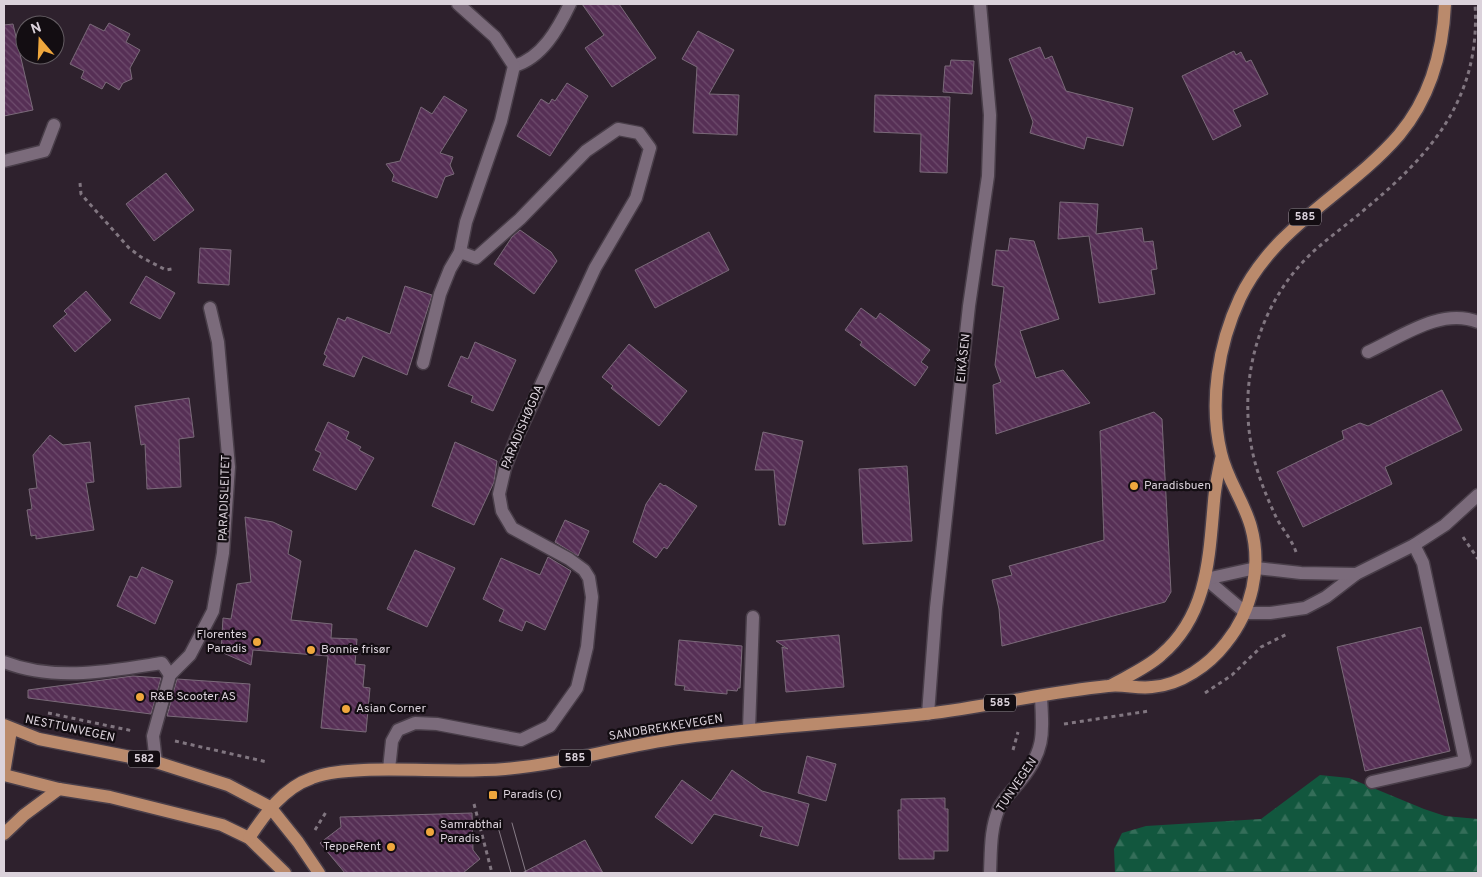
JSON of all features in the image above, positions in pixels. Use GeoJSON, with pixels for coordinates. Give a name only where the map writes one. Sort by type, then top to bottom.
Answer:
{"type":"FeatureCollection","features":[{"type":"Feature","properties":{"kind":"main road","name":"585"},"geometry":{"type":"LineString","coordinates":[[1221,457],[1216,408],[1218,377],[1222,351],[1240,297],[1267,257],[1301,221],[1377,157],[1400,133],[1413,115],[1429,86],[1436,65],[1444,30],[1445,4]]}},
{"type":"Feature","properties":{"kind":"main road"},"geometry":{"type":"LineString","coordinates":[[1112,685],[1154,687],[1183,678],[1209,662],[1228,641],[1246,613],[1256,568],[1251,527],[1221,457]]}},
{"type":"Feature","properties":{"kind":"main road"},"geometry":{"type":"LineString","coordinates":[[1112,685],[1161,656],[1181,634],[1195,614],[1206,579],[1212,539],[1214,499],[1221,457]]}},
{"type":"Feature","properties":{"kind":"main road","name":"SANDBREKKEVEGEN"},"geometry":{"type":"LineString","coordinates":[[249,838],[270,807],[296,785],[309,778],[333,772],[389,769],[504,769],[576,758],[672,739],[750,729],[928,714],[1112,685]]}},
{"type":"Feature","properties":{"kind":"main road"},"geometry":{"type":"LineString","coordinates":[[6,730],[4,774],[59,789],[165,810],[222,825],[249,838],[285,873]]}},
{"type":"Feature","properties":{"kind":"main road","name":"NESTTUNVEGEN"},"geometry":{"type":"LineString","coordinates":[[6,730],[39,739],[156,762],[228,785],[270,807],[298,842],[319,873]]}},
{"type":"Feature","properties":{"kind":"main road"},"geometry":{"type":"LineString","coordinates":[[4,834],[24,815],[59,789]]}},
{"type":"Feature","properties":{"kind":"street"},"geometry":{"type":"LineString","coordinates":[[423,363],[440,294],[450,269],[460,252],[466,222],[501,121],[514,66],[495,37],[458,4]]}},
{"type":"Feature","properties":{"kind":"street"},"geometry":{"type":"LineString","coordinates":[[514,66],[528,62],[542,49],[570,4]]}},
{"type":"Feature","properties":{"kind":"street","name":"EIKÅSEN"},"geometry":{"type":"LineString","coordinates":[[928,714],[936,608],[969,306],[988,176],[990,115],[980,4]]}},
{"type":"Feature","properties":{"kind":"street"},"geometry":{"type":"LineString","coordinates":[[4,161],[44,151],[54,125]]}},
{"type":"Feature","properties":{"kind":"street","name":"PARADISHØGDA"},"geometry":{"type":"LineString","coordinates":[[389,769],[392,741],[398,730],[415,723],[437,724],[522,740],[550,726],[577,688],[588,647],[592,597],[589,578],[584,570],[569,559],[512,528],[502,511],[499,494],[505,468],[516,439],[595,268],[636,198],[650,148],[639,133],[618,129],[586,151],[520,219],[476,258],[460,252]]}},
{"type":"Feature","properties":{"kind":"street","name":"PARADISLEITET"},"geometry":{"type":"LineString","coordinates":[[156,762],[153,736],[170,675],[190,655],[213,611],[223,553],[229,467],[218,342],[210,308]]}},
{"type":"Feature","properties":{"kind":"street"},"geometry":{"type":"LineString","coordinates":[[1368,352],[1440,319],[1459,317],[1478,322]]}},
{"type":"Feature","properties":{"kind":"street"},"geometry":{"type":"LineString","coordinates":[[1206,579],[1246,613],[1270,613],[1305,608],[1326,597],[1356,574],[1414,545],[1444,525],[1478,495]]}},
{"type":"Feature","properties":{"kind":"street"},"geometry":{"type":"LineString","coordinates":[[1372,782],[1465,761],[1423,563],[1414,545]]}},
{"type":"Feature","properties":{"kind":"street"},"geometry":{"type":"LineString","coordinates":[[1206,579],[1256,568],[1301,573],[1356,574]]}},
{"type":"Feature","properties":{"kind":"street"},"geometry":{"type":"LineString","coordinates":[[750,729],[753,617]]}},
{"type":"Feature","properties":{"kind":"street"},"geometry":{"type":"LineString","coordinates":[[4,662],[47,673],[102,672],[162,663],[170,675]]}},
{"type":"Feature","properties":{"kind":"street","name":"TUNVEGEN"},"geometry":{"type":"LineString","coordinates":[[990,873],[994,822],[1000,806],[1039,752],[1043,728],[1041,697]]}},
{"type":"Feature","properties":{"kind":"path"},"geometry":{"type":"LineString","coordinates":[[1301,573],[1295,549],[1278,519],[1251,446],[1248,392],[1254,353],[1263,325],[1274,302],[1300,265],[1408,171],[1446,126],[1464,92],[1471,68],[1476,4]]}},
{"type":"Feature","properties":{"kind":"path"},"geometry":{"type":"LineString","coordinates":[[80,183],[82,194],[129,248],[141,257],[166,270],[172,268]]}},
{"type":"Feature","properties":{"kind":"path"},"geometry":{"type":"LineString","coordinates":[[1462,534],[1478,560]]}},
{"type":"Feature","properties":{"kind":"path"},"geometry":{"type":"LineString","coordinates":[[1200,696],[1215,688],[1232,675],[1261,647],[1306,624],[1305,608]]}},
{"type":"Feature","properties":{"kind":"path"},"geometry":{"type":"LineString","coordinates":[[1043,728],[1150,711]]}},
{"type":"Feature","properties":{"kind":"path"},"geometry":{"type":"LineString","coordinates":[[474,804],[492,873]]}},
{"type":"Feature","properties":{"kind":"path"},"geometry":{"type":"LineString","coordinates":[[315,830],[326,812]]}},
{"type":"Feature","properties":{"kind":"green space"},"geometry":{"type":"Polygon","coordinates":[[[1320,775],[1349,778],[1445,816],[1478,819],[1478,873],[1115,873],[1114,849],[1122,833],[1146,826],[1261,819],[1320,775]]]}},
{"type":"Feature","properties":{"kind":"building"},"geometry":{"type":"Polygon","coordinates":[[[582,4],[619,4],[656,58],[612,87],[585,48],[604,35],[582,4]]]}},
{"type":"Feature","properties":{"kind":"building"},"geometry":{"type":"Polygon","coordinates":[[[109,23],[130,34],[126,42],[140,50],[130,68],[132,79],[123,83],[119,90],[106,82],[102,89],[81,78],[84,71],[70,64],[90,24],[104,31],[109,23]]]}},
{"type":"Feature","properties":{"kind":"building"},"geometry":{"type":"Polygon","coordinates":[[[13,24],[15,33],[15,65],[23,65],[33,110],[4,116],[4,25],[13,24]]]}},
{"type":"Feature","properties":{"kind":"building"},"geometry":{"type":"Polygon","coordinates":[[[698,31],[734,50],[709,94],[739,95],[737,135],[693,133],[697,67],[682,59],[698,31]]]}},
{"type":"Feature","properties":{"kind":"building"},"geometry":{"type":"Polygon","coordinates":[[[1040,47],[1045,59],[1052,56],[1066,91],[1133,108],[1123,146],[1087,137],[1084,149],[1030,133],[1033,122],[1009,59],[1040,47]]]}},
{"type":"Feature","properties":{"kind":"building"},"geometry":{"type":"Polygon","coordinates":[[[1234,51],[1236,55],[1241,52],[1246,62],[1251,60],[1268,94],[1233,110],[1241,126],[1213,140],[1182,76],[1234,51]]]}},
{"type":"Feature","properties":{"kind":"building"},"geometry":{"type":"Polygon","coordinates":[[[951,60],[974,61],[972,94],[943,92],[945,66],[950,66],[951,60]]]}},
{"type":"Feature","properties":{"kind":"building"},"geometry":{"type":"Polygon","coordinates":[[[567,83],[588,96],[550,156],[517,136],[541,99],[549,104],[552,99],[555,101],[567,83]]]}},
{"type":"Feature","properties":{"kind":"building"},"geometry":{"type":"Polygon","coordinates":[[[875,95],[950,97],[947,173],[920,172],[921,134],[874,132],[875,95]]]}},
{"type":"Feature","properties":{"kind":"building"},"geometry":{"type":"Polygon","coordinates":[[[444,96],[467,110],[440,153],[453,157],[450,165],[454,174],[445,177],[437,198],[392,181],[394,175],[386,164],[400,161],[421,107],[432,114],[444,96]]]}},
{"type":"Feature","properties":{"kind":"building"},"geometry":{"type":"Polygon","coordinates":[[[166,173],[194,210],[154,241],[126,204],[166,173]]]}},
{"type":"Feature","properties":{"kind":"building"},"geometry":{"type":"Polygon","coordinates":[[[1060,202],[1098,204],[1096,234],[1142,228],[1144,242],[1153,241],[1157,269],[1151,270],[1155,294],[1099,303],[1089,236],[1058,239],[1060,202]]]}},
{"type":"Feature","properties":{"kind":"building"},"geometry":{"type":"Polygon","coordinates":[[[520,230],[551,252],[557,261],[534,294],[494,264],[512,237],[520,230]]]}},
{"type":"Feature","properties":{"kind":"building"},"geometry":{"type":"Polygon","coordinates":[[[709,232],[729,270],[655,308],[635,270],[709,232]]]}},
{"type":"Feature","properties":{"kind":"building"},"geometry":{"type":"Polygon","coordinates":[[[1010,238],[1034,241],[1059,319],[1020,331],[1036,378],[1063,370],[1090,403],[996,434],[993,385],[1001,382],[995,365],[1004,287],[992,285],[996,250],[1008,251],[1010,238]]]}},
{"type":"Feature","properties":{"kind":"building"},"geometry":{"type":"Polygon","coordinates":[[[200,248],[231,250],[229,285],[198,283],[200,248]]]}},
{"type":"Feature","properties":{"kind":"building"},"geometry":{"type":"Polygon","coordinates":[[[146,276],[175,293],[160,319],[130,303],[146,276]]]}},
{"type":"Feature","properties":{"kind":"building"},"geometry":{"type":"Polygon","coordinates":[[[405,286],[432,295],[407,375],[363,356],[354,377],[323,365],[327,356],[324,354],[338,318],[345,321],[347,317],[390,334],[405,286]]]}},
{"type":"Feature","properties":{"kind":"building"},"geometry":{"type":"Polygon","coordinates":[[[86,291],[111,320],[75,352],[53,326],[67,314],[64,311],[86,291]]]}},
{"type":"Feature","properties":{"kind":"building"},"geometry":{"type":"Polygon","coordinates":[[[861,308],[876,319],[880,313],[930,350],[921,362],[928,367],[915,386],[860,345],[862,342],[845,330],[861,308]]]}},
{"type":"Feature","properties":{"kind":"building"},"geometry":{"type":"Polygon","coordinates":[[[475,342],[516,360],[493,411],[471,402],[473,396],[448,386],[461,356],[468,359],[475,342]]]}},
{"type":"Feature","properties":{"kind":"building"},"geometry":{"type":"Polygon","coordinates":[[[629,344],[687,391],[659,426],[611,388],[613,386],[602,377],[629,344]]]}},
{"type":"Feature","properties":{"kind":"building"},"geometry":{"type":"Polygon","coordinates":[[[1442,390],[1462,430],[1385,467],[1392,484],[1303,527],[1277,472],[1344,439],[1342,431],[1360,423],[1368,426],[1442,390]]]}},
{"type":"Feature","properties":{"kind":"building"},"geometry":{"type":"Polygon","coordinates":[[[189,398],[194,437],[179,439],[181,487],[147,489],[145,444],[141,445],[135,406],[189,398]]]}},
{"type":"Feature","properties":{"kind":"building","name":"Paradisbuen"},"geometry":{"type":"Polygon","coordinates":[[[1154,412],[1162,419],[1171,592],[1165,602],[1002,646],[999,609],[992,580],[1012,575],[1009,566],[1104,540],[1100,431],[1154,412]]]}},
{"type":"Feature","properties":{"kind":"building"},"geometry":{"type":"Polygon","coordinates":[[[328,422],[349,432],[346,439],[361,447],[359,450],[374,458],[356,490],[313,470],[321,453],[315,450],[328,422]]]}},
{"type":"Feature","properties":{"kind":"building"},"geometry":{"type":"Polygon","coordinates":[[[763,432],[803,441],[785,525],[779,525],[774,470],[755,470],[763,432]]]}},
{"type":"Feature","properties":{"kind":"building"},"geometry":{"type":"Polygon","coordinates":[[[50,435],[63,445],[90,442],[94,482],[86,483],[94,530],[36,539],[36,535],[31,536],[27,510],[32,509],[29,489],[37,488],[33,455],[50,435]]]}},
{"type":"Feature","properties":{"kind":"building"},"geometry":{"type":"Polygon","coordinates":[[[455,442],[497,461],[494,482],[474,525],[432,506],[455,442]]]}},
{"type":"Feature","properties":{"kind":"building"},"geometry":{"type":"Polygon","coordinates":[[[907,466],[912,541],[863,544],[859,469],[907,466]]]}},
{"type":"Feature","properties":{"kind":"building"},"geometry":{"type":"Polygon","coordinates":[[[660,483],[697,506],[667,549],[664,547],[656,558],[633,542],[646,504],[660,483]]]}},
{"type":"Feature","properties":{"kind":"building"},"geometry":{"type":"Polygon","coordinates":[[[245,517],[273,522],[292,531],[288,554],[301,561],[291,620],[332,624],[331,638],[357,639],[355,664],[365,665],[363,687],[370,688],[366,732],[321,728],[328,656],[253,650],[251,665],[221,652],[223,618],[231,619],[237,584],[251,582],[245,517]]]}},
{"type":"Feature","properties":{"kind":"building"},"geometry":{"type":"Polygon","coordinates":[[[565,520],[589,531],[578,556],[555,542],[565,520]]]}},
{"type":"Feature","properties":{"kind":"building"},"geometry":{"type":"Polygon","coordinates":[[[415,550],[455,568],[427,627],[387,609],[415,550]]]}},
{"type":"Feature","properties":{"kind":"building"},"geometry":{"type":"Polygon","coordinates":[[[548,557],[571,571],[545,630],[526,621],[522,631],[499,621],[504,610],[483,599],[501,558],[540,575],[548,557]]]}},
{"type":"Feature","properties":{"kind":"building"},"geometry":{"type":"Polygon","coordinates":[[[142,567],[173,581],[155,624],[117,606],[130,576],[137,578],[142,567]]]}},
{"type":"Feature","properties":{"kind":"building"},"geometry":{"type":"Polygon","coordinates":[[[1421,627],[1450,751],[1365,771],[1337,647],[1421,627]]]}},
{"type":"Feature","properties":{"kind":"building"},"geometry":{"type":"Polygon","coordinates":[[[839,635],[844,687],[786,692],[782,647],[788,649],[776,641],[839,635]]]}},
{"type":"Feature","properties":{"kind":"building"},"geometry":{"type":"Polygon","coordinates":[[[679,640],[742,646],[740,688],[737,691],[727,690],[727,694],[684,690],[685,686],[675,685],[679,640]]]}},
{"type":"Feature","properties":{"kind":"building"},"geometry":{"type":"Polygon","coordinates":[[[133,676],[161,678],[151,714],[28,698],[28,690],[133,676]]]}},
{"type":"Feature","properties":{"kind":"building"},"geometry":{"type":"Polygon","coordinates":[[[177,679],[250,684],[247,722],[167,716],[177,679]]]}},
{"type":"Feature","properties":{"kind":"building"},"geometry":{"type":"Polygon","coordinates":[[[807,756],[836,764],[826,801],[798,793],[807,756]]]}},
{"type":"Feature","properties":{"kind":"building"},"geometry":{"type":"Polygon","coordinates":[[[732,770],[762,791],[809,804],[798,846],[760,836],[763,827],[714,814],[692,844],[655,817],[682,780],[711,801],[732,770]]]}},
{"type":"Feature","properties":{"kind":"building"},"geometry":{"type":"Polygon","coordinates":[[[945,798],[945,809],[948,809],[948,851],[934,851],[934,859],[899,859],[898,810],[901,810],[901,799],[945,798]]]}},
{"type":"Feature","properties":{"kind":"building"},"geometry":{"type":"Polygon","coordinates":[[[472,813],[473,850],[480,859],[463,873],[345,873],[320,843],[341,827],[340,817],[472,813]]]}},
{"type":"Feature","properties":{"kind":"building"},"geometry":{"type":"Polygon","coordinates":[[[585,840],[603,873],[522,873],[585,840]]]}},
{"type":"Feature","properties":{"kind":"tram line"},"geometry":{"type":"LineString","coordinates":[[512,823],[526,873]]}},
{"type":"Feature","properties":{"kind":"tram line"},"geometry":{"type":"LineString","coordinates":[[498,827],[511,873]]}},
{"type":"Feature","properties":{"kind":"place","name":"Paradisbuen"},"geometry":{"type":"Point","coordinates":[1134,486]}},
{"type":"Feature","properties":{"kind":"place","name":"Florentes Paradis"},"geometry":{"type":"Point","coordinates":[257,642]}},
{"type":"Feature","properties":{"kind":"place","name":"Bonnie frisør"},"geometry":{"type":"Point","coordinates":[311,650]}},
{"type":"Feature","properties":{"kind":"place","name":"R&B Scooter AS"},"geometry":{"type":"Point","coordinates":[140,697]}},
{"type":"Feature","properties":{"kind":"place","name":"Asian Corner"},"geometry":{"type":"Point","coordinates":[346,709]}},
{"type":"Feature","properties":{"kind":"place","name":"Paradis (C)"},"geometry":{"type":"Point","coordinates":[493,795]}},
{"type":"Feature","properties":{"kind":"place","name":"Samrabthai Paradis"},"geometry":{"type":"Point","coordinates":[430,832]}},
{"type":"Feature","properties":{"kind":"place","name":"TeppeRent"},"geometry":{"type":"Point","coordinates":[391,847]}}]}
